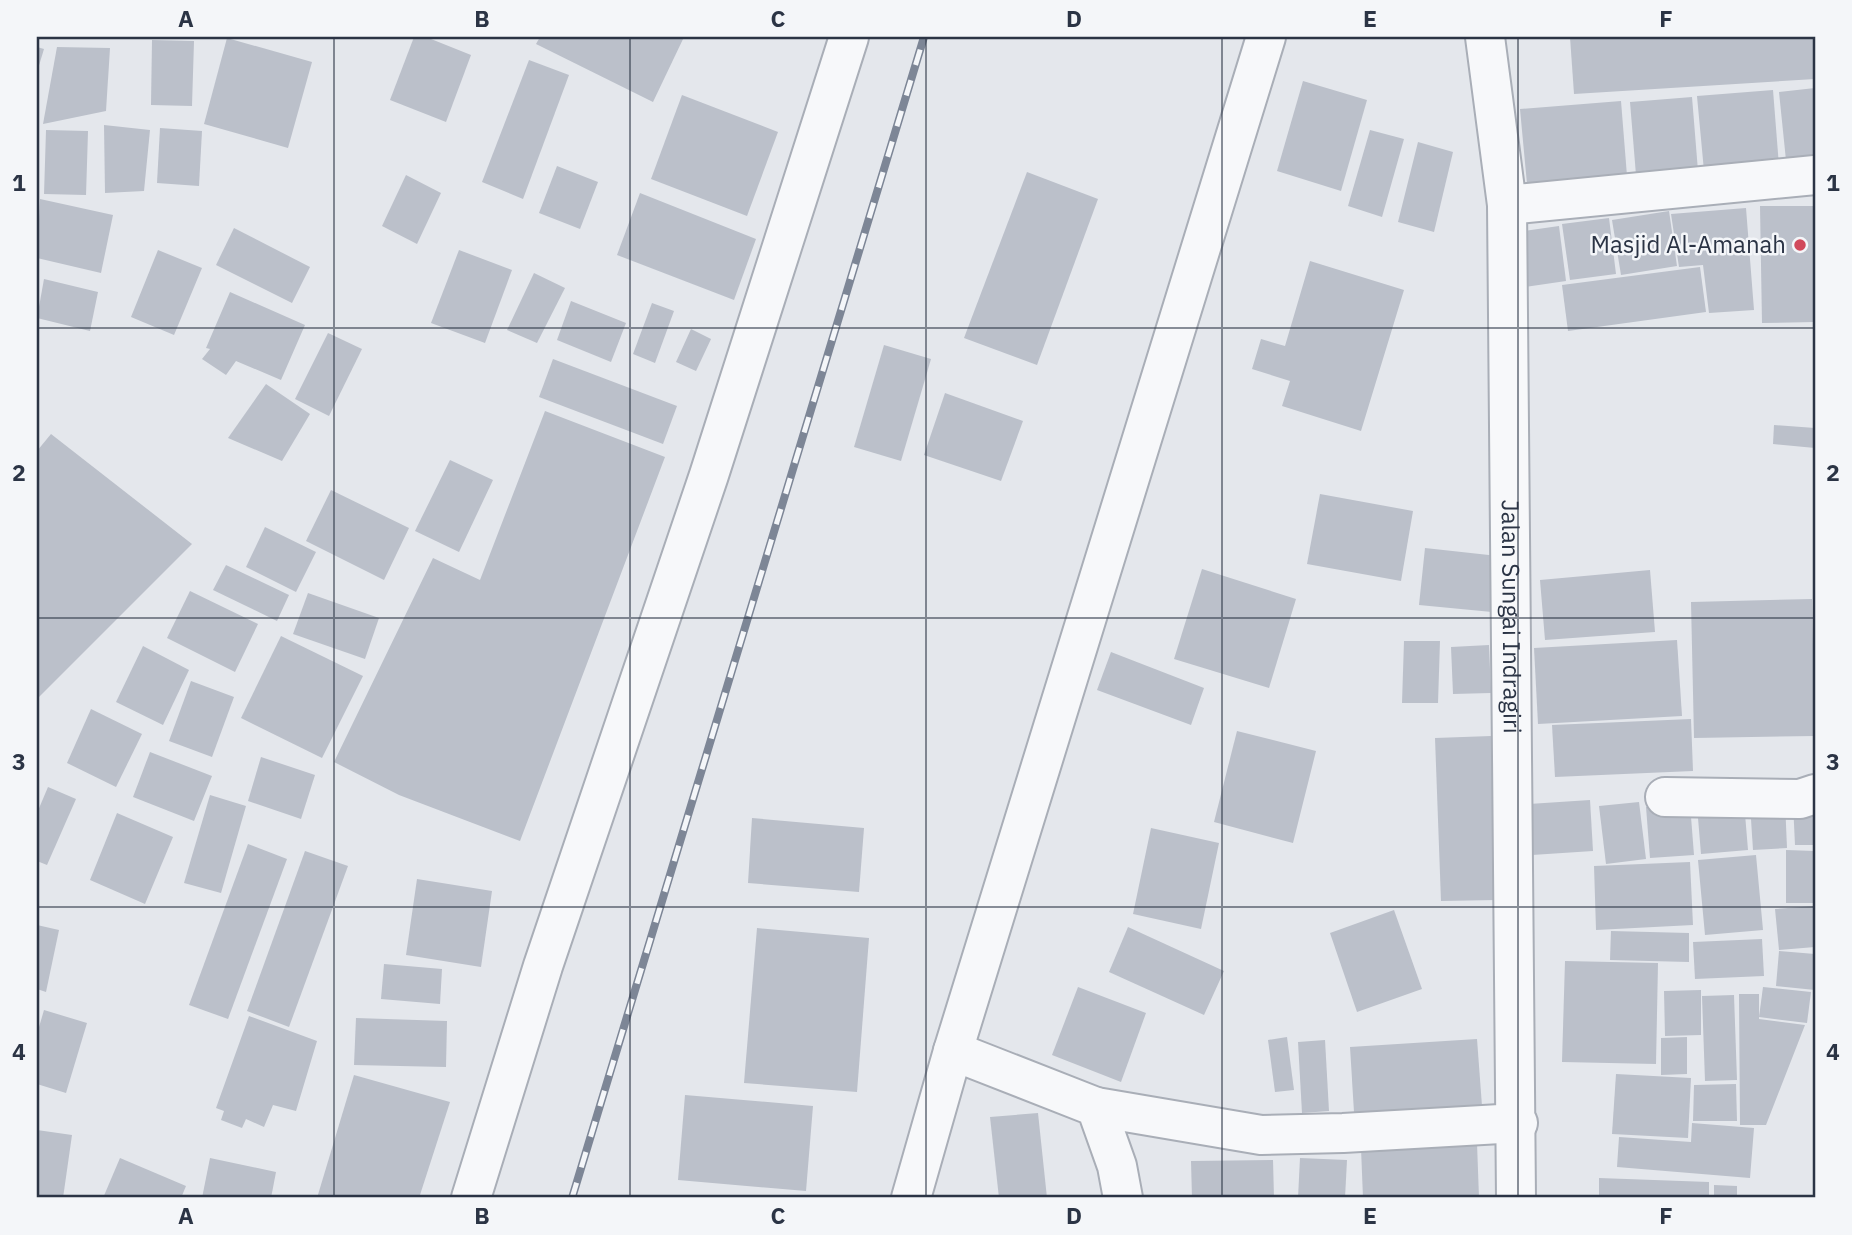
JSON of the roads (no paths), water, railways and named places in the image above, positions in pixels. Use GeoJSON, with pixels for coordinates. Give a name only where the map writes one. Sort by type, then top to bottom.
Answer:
{"type":"FeatureCollection","features":[{"type":"Feature","properties":{"kind":"street"},"geometry":{"type":"LineString","coordinates":[[471,1198],[547,953],[709,475],[849,37]]}},
{"type":"Feature","properties":{"kind":"street"},"geometry":{"type":"LineString","coordinates":[[911,1198],[953,1051],[1266,37]]}},
{"type":"Feature","properties":{"kind":"street","name":"Jalan Sungai Indragiri"},"geometry":{"type":"LineString","coordinates":[[1485,37],[1507,205],[1517,1198]]}},
{"type":"Feature","properties":{"kind":"street"},"geometry":{"type":"LineString","coordinates":[[1507,205],[1815,175]]}},
{"type":"Feature","properties":{"kind":"street"},"geometry":{"type":"LineString","coordinates":[[1665,797],[1800,799],[1815,794]]}},
{"type":"Feature","properties":{"kind":"street"},"geometry":{"type":"LineString","coordinates":[[953,1051],[1096,1107],[1261,1135],[1518,1123]]}},
{"type":"Feature","properties":{"kind":"street"},"geometry":{"type":"LineString","coordinates":[[1096,1107],[1116,1166],[1123,1198]]}},
{"type":"Feature","properties":{"kind":"railway"},"geometry":{"type":"LineString","coordinates":[[572,1198],[924,37]]}},
{"type":"Feature","properties":{"kind":"place","name":"Masjid Al-Amanah"},"geometry":{"type":"Point","coordinates":[1800,245]}}]}
